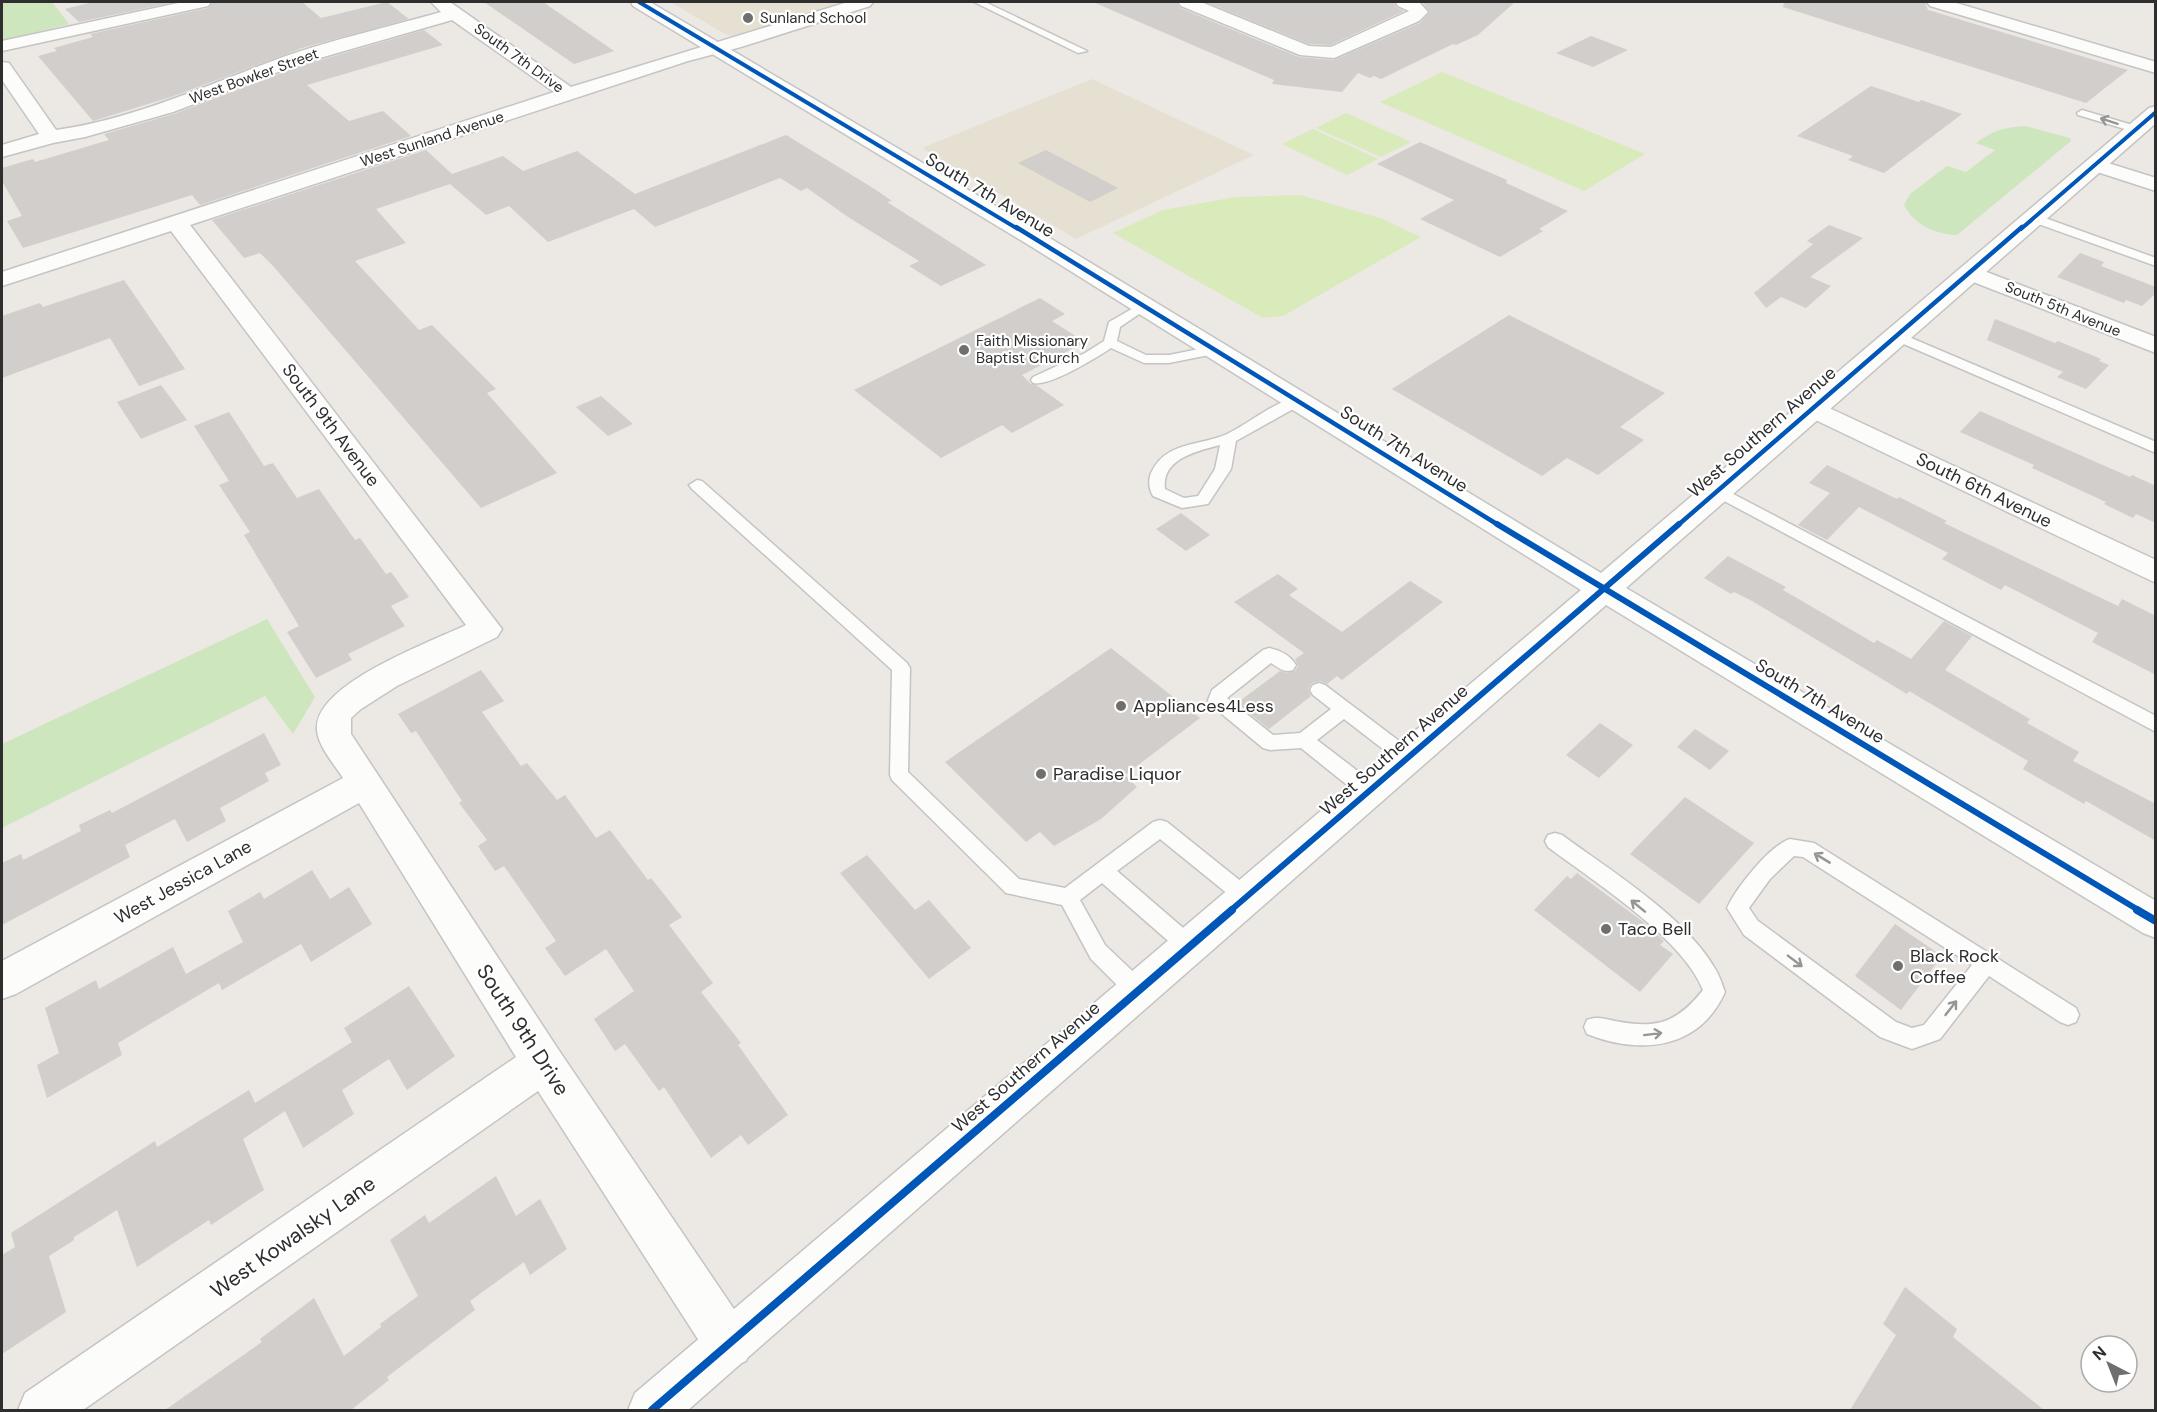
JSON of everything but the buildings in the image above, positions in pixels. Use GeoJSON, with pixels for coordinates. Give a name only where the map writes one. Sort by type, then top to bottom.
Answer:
{"type":"FeatureCollection","features":[{"type":"Feature","properties":{"kind":"street"},"geometry":{"type":"LineString","coordinates":[[2,46],[202,2]]}},
{"type":"Feature","properties":{"kind":"street","name":"South 7th Drive"},"geometry":{"type":"LineString","coordinates":[[439,2],[569,94]]}},
{"type":"Feature","properties":{"kind":"street","name":"South 7th Avenue"},"geometry":{"type":"LineString","coordinates":[[639,2],[1144,306],[1603,589],[2156,921]]}},
{"type":"Feature","properties":{"kind":"street","name":"West Sunland Avenue"},"geometry":{"type":"LineString","coordinates":[[2,279],[569,94],[864,2]]}},
{"type":"Feature","properties":{"kind":"street"},"geometry":{"type":"LineString","coordinates":[[1187,2],[1306,51],[1319,53],[1334,53],[1413,17],[1412,7]]}},
{"type":"Feature","properties":{"kind":"street"},"geometry":{"type":"LineString","coordinates":[[1936,2],[2156,68]]}},
{"type":"Feature","properties":{"kind":"street","name":"West Bowker Street"},"geometry":{"type":"LineString","coordinates":[[2,151],[51,137],[78,133],[166,108],[292,60],[456,13]]}},
{"type":"Feature","properties":{"kind":"street"},"geometry":{"type":"LineString","coordinates":[[2,67],[51,137]]}},
{"type":"Feature","properties":{"kind":"street","name":"West Southern Avenue"},"geometry":{"type":"LineString","coordinates":[[652,1410],[1812,408],[2148,121]]}},
{"type":"Feature","properties":{"kind":"street"},"geometry":{"type":"LineString","coordinates":[[2095,165],[2156,186]]}},
{"type":"Feature","properties":{"kind":"street","name":"South 9th Avenue"},"geometry":{"type":"LineString","coordinates":[[176,222],[486,629],[368,688],[339,710]]}},
{"type":"Feature","properties":{"kind":"street","name":"South 5th Avenue"},"geometry":{"type":"LineString","coordinates":[[1971,273],[2156,346]]}},
{"type":"Feature","properties":{"kind":"street","name":"South 6th Avenue"},"geometry":{"type":"LineString","coordinates":[[1812,408],[2156,573]]}},
{"type":"Feature","properties":{"kind":"street","name":"South 9th Drive"},"geometry":{"type":"LineString","coordinates":[[339,710],[332,726],[335,737],[543,1063],[729,1344]]}},
{"type":"Feature","properties":{"kind":"street","name":"West Jessica Lane"},"geometry":{"type":"LineString","coordinates":[[2,981],[365,783]]}},
{"type":"Feature","properties":{"kind":"street","name":"West Kowalsky Lane"},"geometry":{"type":"LineString","coordinates":[[42,1410],[543,1063]]}},
{"type":"Feature","properties":{"kind":"lane"},"geometry":{"type":"LineString","coordinates":[[977,2],[1082,51]]}},
{"type":"Feature","properties":{"kind":"lane"},"geometry":{"type":"LineString","coordinates":[[2082,113],[2148,121]]}},
{"type":"Feature","properties":{"kind":"lane"},"geometry":{"type":"LineString","coordinates":[[2034,218],[2156,262]]}},
{"type":"Feature","properties":{"kind":"lane"},"geometry":{"type":"LineString","coordinates":[[1038,380],[1090,356],[1110,343],[1114,325],[1144,306]]}},
{"type":"Feature","properties":{"kind":"lane"},"geometry":{"type":"LineString","coordinates":[[1897,336],[2156,448]]}},
{"type":"Feature","properties":{"kind":"lane"},"geometry":{"type":"LineString","coordinates":[[1110,343],[1144,359],[1169,359],[1214,350]]}},
{"type":"Feature","properties":{"kind":"lane"},"geometry":{"type":"LineString","coordinates":[[1229,439],[1223,469],[1203,500],[1182,503],[1158,492],[1156,478],[1164,465],[1187,448],[1229,439],[1297,401]]}},
{"type":"Feature","properties":{"kind":"lane"},"geometry":{"type":"LineString","coordinates":[[698,485],[901,668],[899,775],[1013,887],[1068,897],[1160,828],[1246,897]]}},
{"type":"Feature","properties":{"kind":"lane"},"geometry":{"type":"LineString","coordinates":[[1718,491],[2156,724]]}},
{"type":"Feature","properties":{"kind":"lane"},"geometry":{"type":"LineString","coordinates":[[1287,665],[1275,656],[1269,655],[1218,695],[1217,700],[1270,743],[1304,740],[1344,709]]}},
{"type":"Feature","properties":{"kind":"lane"},"geometry":{"type":"LineString","coordinates":[[1319,690],[1408,758]]}},
{"type":"Feature","properties":{"kind":"lane"},"geometry":{"type":"LineString","coordinates":[[1304,740],[1369,791]]}},
{"type":"Feature","properties":{"kind":"lane"},"geometry":{"type":"LineString","coordinates":[[1555,841],[1681,942],[1700,962],[1713,982],[1714,992],[1706,1005],[1674,1030],[1648,1037],[1595,1027]]}},
{"type":"Feature","properties":{"kind":"lane"},"geometry":{"type":"LineString","coordinates":[[1987,963],[1932,1032],[1921,1040],[1902,1038],[1881,1025],[1751,928],[1737,908],[1763,873],[1790,847],[1808,849],[1872,888],[2068,1015]]}},
{"type":"Feature","properties":{"kind":"lane"},"geometry":{"type":"LineString","coordinates":[[1104,872],[1189,946]]}},
{"type":"Feature","properties":{"kind":"lane"},"geometry":{"type":"LineString","coordinates":[[1068,897],[1098,952],[1138,991]]}},
{"type":"Feature","properties":{"kind":"shaded area","name":"Sunland School"},"geometry":{"type":"Polygon","coordinates":[[[670,2],[847,2],[738,36],[727,35],[670,2]]]}},
{"type":"Feature","properties":{"kind":"shaded area"},"geometry":{"type":"Polygon","coordinates":[[[1092,79],[1254,155],[1076,239],[922,148],[1092,79]]]}},
{"type":"Feature","properties":{"kind":"green space"},"geometry":{"type":"Polygon","coordinates":[[[2,2],[52,2],[69,24],[2,41],[2,2]]]}},
{"type":"Feature","properties":{"kind":"green space"},"geometry":{"type":"Polygon","coordinates":[[[1442,72],[1645,154],[1584,191],[1380,102],[1442,72]]]}},
{"type":"Feature","properties":{"kind":"green space"},"geometry":{"type":"Polygon","coordinates":[[[1346,113],[1411,142],[1381,157],[1316,128],[1346,113]]]}},
{"type":"Feature","properties":{"kind":"green space"},"geometry":{"type":"Polygon","coordinates":[[[2025,126],[2070,138],[2071,141],[1957,235],[1927,228],[1914,218],[1904,205],[1910,194],[1947,166],[1966,172],[1995,150],[1976,143],[1987,135],[2011,127],[2025,126]]]}},
{"type":"Feature","properties":{"kind":"green space"},"geometry":{"type":"Polygon","coordinates":[[[1313,129],[1378,159],[1347,175],[1282,144],[1313,129]]]}},
{"type":"Feature","properties":{"kind":"green space"},"geometry":{"type":"Polygon","coordinates":[[[1300,195],[1380,218],[1421,237],[1283,316],[1263,318],[1113,233],[1163,210],[1236,197],[1300,195]]]}},
{"type":"Feature","properties":{"kind":"green space"},"geometry":{"type":"Polygon","coordinates":[[[267,619],[315,697],[293,734],[265,696],[2,828],[2,744],[267,619]]]}},
{"type":"Feature","properties":{"kind":"cycle path"},"geometry":{"type":"LineString","coordinates":[[639,2],[1040,242],[1549,556],[2156,921]]}},
{"type":"Feature","properties":{"kind":"cycle path"},"geometry":{"type":"LineString","coordinates":[[652,1410],[2156,112]]}},
{"type":"Feature","properties":{"kind":"place","name":"Sunland School"},"geometry":{"type":"Point","coordinates":[748,18]}},
{"type":"Feature","properties":{"kind":"place","name":"Faith Missionary Baptist Church"},"geometry":{"type":"Point","coordinates":[964,350]}},
{"type":"Feature","properties":{"kind":"place","name":"Appliances4Less"},"geometry":{"type":"Point","coordinates":[1121,706]}},
{"type":"Feature","properties":{"kind":"place","name":"Paradise Liquor"},"geometry":{"type":"Point","coordinates":[1041,774]}},
{"type":"Feature","properties":{"kind":"place","name":"Taco Bell"},"geometry":{"type":"Point","coordinates":[1606,929]}},
{"type":"Feature","properties":{"kind":"place","name":"Black Rock Coffee"},"geometry":{"type":"Point","coordinates":[1898,966]}}]}
